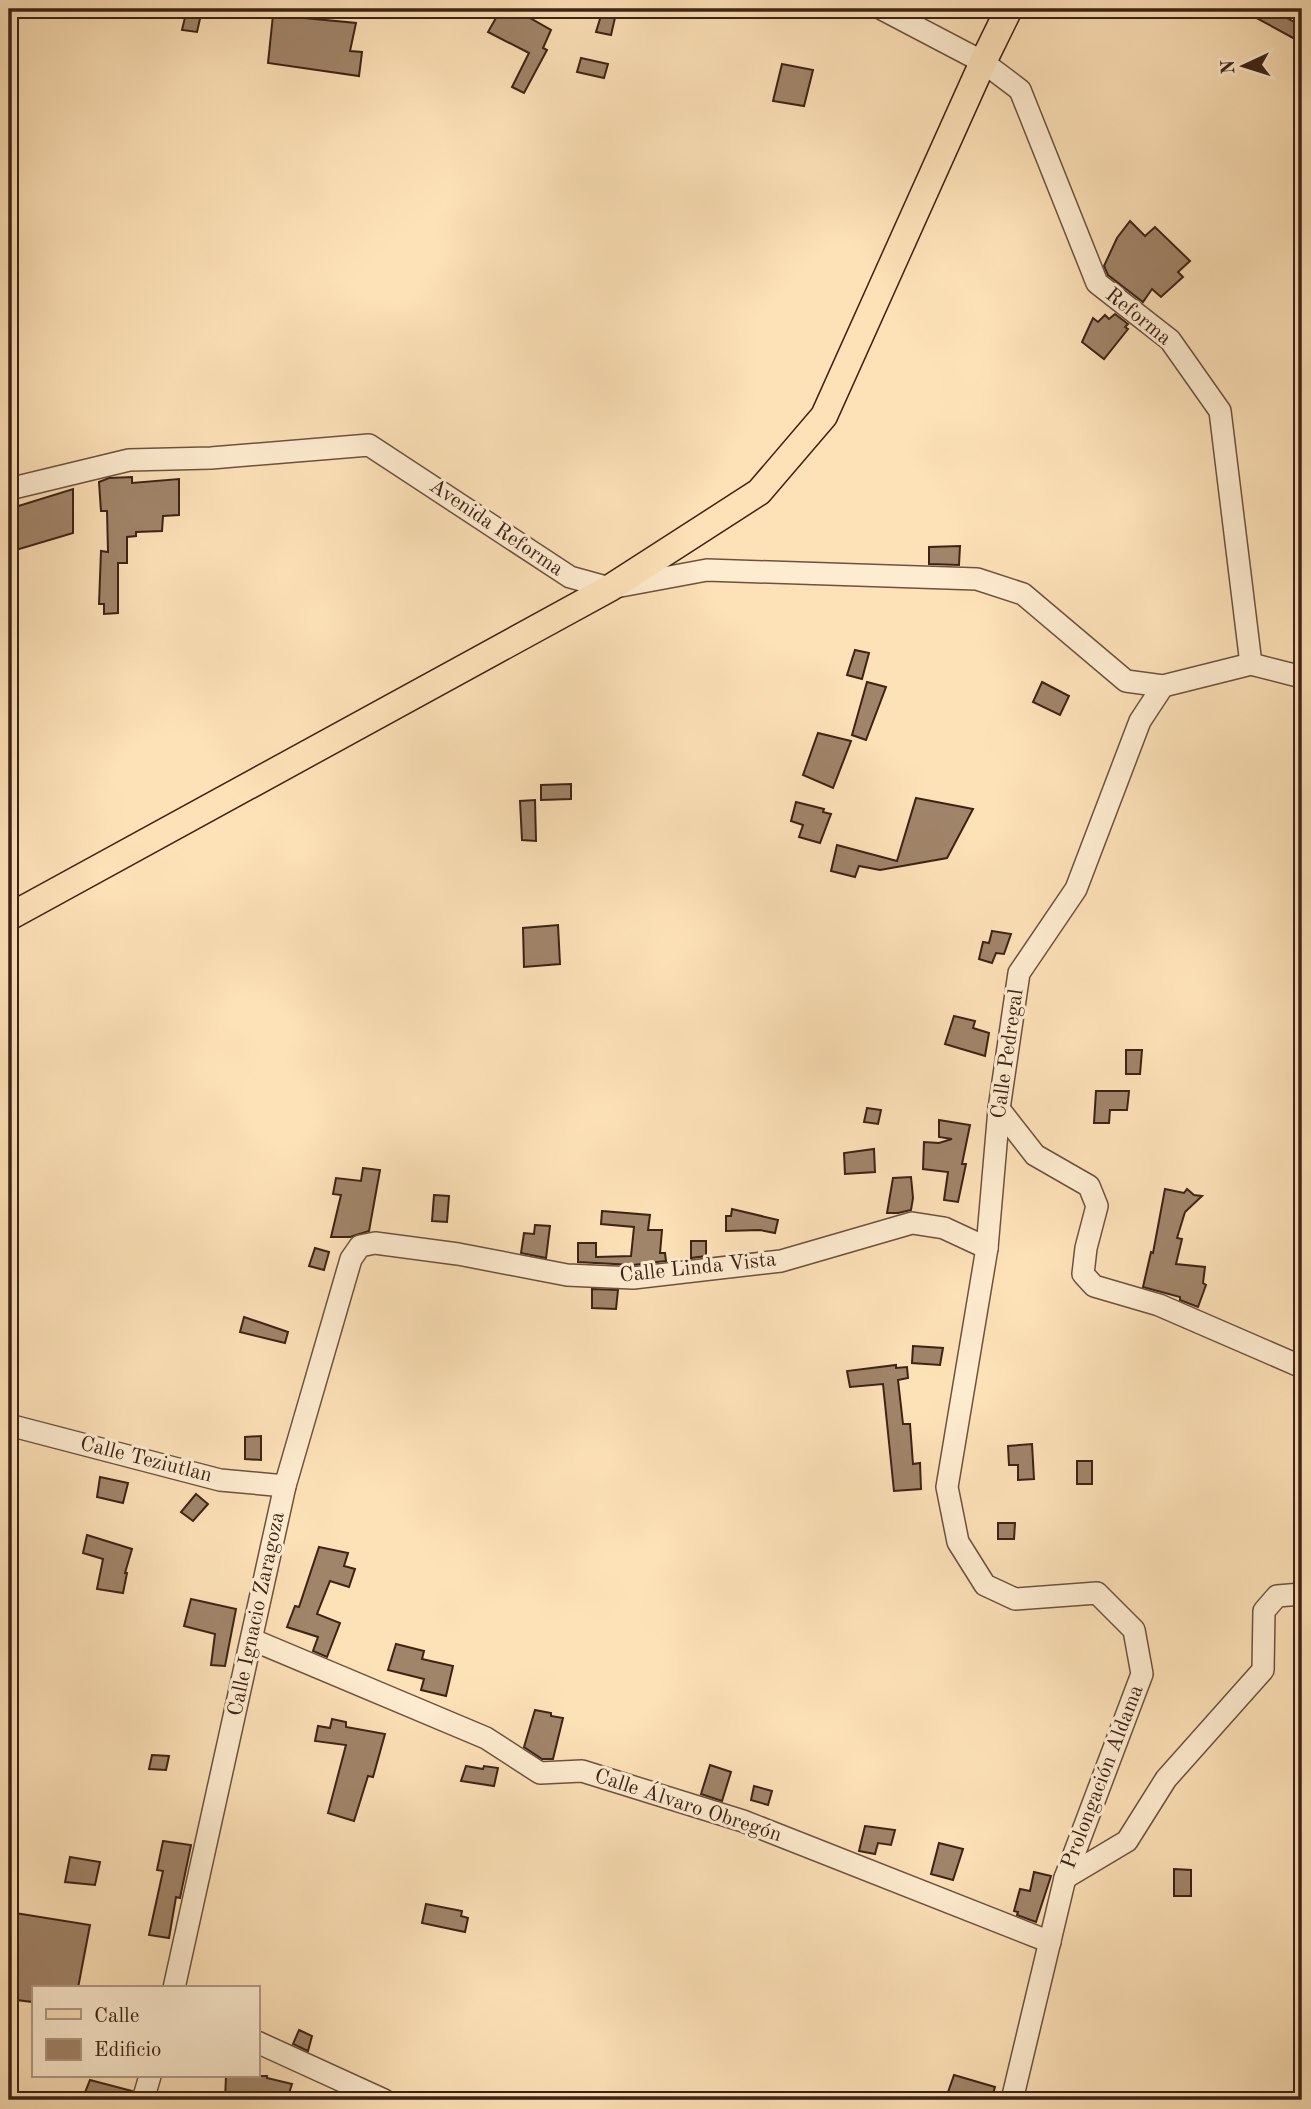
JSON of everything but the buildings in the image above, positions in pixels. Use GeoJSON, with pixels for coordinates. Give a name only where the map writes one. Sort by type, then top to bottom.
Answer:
{"type":"FeatureCollection","features":[{"type":"Feature","properties":{"kind":"main road"},"geometry":{"type":"LineString","coordinates":[[9,917],[610,587],[758,492],[824,416],[1009,9]]}},
{"type":"Feature","properties":{"kind":"street","name":"Reforma"},"geometry":{"type":"LineString","coordinates":[[882,9],[983,62],[1020,90],[1097,283],[1170,340],[1220,411],[1251,664]]}},
{"type":"Feature","properties":{"kind":"street","name":"Avenida Reforma"},"geometry":{"type":"LineString","coordinates":[[9,489],[129,460],[211,458],[369,445],[570,578],[610,587],[707,570],[977,579],[1023,594],[1126,681],[1163,686],[1251,664]]}},
{"type":"Feature","properties":{"kind":"street"},"geometry":{"type":"LineString","coordinates":[[1251,664],[1302,677]]}},
{"type":"Feature","properties":{"kind":"street","name":"Calle Pedregal"},"geometry":{"type":"LineString","coordinates":[[987,1248],[999,1109],[1019,973],[1076,889],[1140,721],[1163,686]]}},
{"type":"Feature","properties":{"kind":"street"},"geometry":{"type":"LineString","coordinates":[[999,1109],[1035,1155],[1089,1186],[1097,1206],[1086,1248],[1083,1274],[1094,1286],[1159,1306],[1302,1367]]}},
{"type":"Feature","properties":{"kind":"street","name":"Calle Linda Vista"},"geometry":{"type":"LineString","coordinates":[[360,1246],[375,1243],[458,1254],[567,1276],[633,1278],[781,1261],[912,1223],[944,1228],[987,1248]]}},
{"type":"Feature","properties":{"kind":"street","name":"Calle Ignacio Zaragoza"},"geometry":{"type":"LineString","coordinates":[[174,1986],[285,1486],[351,1259],[360,1246]]}},
{"type":"Feature","properties":{"kind":"street","name":"Prolongación Aldama"},"geometry":{"type":"LineString","coordinates":[[987,1248],[947,1487],[958,1542],[985,1585],[1015,1599],[1097,1593],[1134,1630],[1142,1674],[1065,1878],[1012,2100]]}},
{"type":"Feature","properties":{"kind":"street","name":"Calle Teziutlan"},"geometry":{"type":"LineString","coordinates":[[9,1425],[220,1480],[285,1486]]}},
{"type":"Feature","properties":{"kind":"street"},"geometry":{"type":"LineString","coordinates":[[1065,1878],[1128,1841],[1166,1779],[1264,1670],[1264,1611],[1277,1596],[1302,1594]]}},
{"type":"Feature","properties":{"kind":"street","name":"Calle Álvaro Obregón"},"geometry":{"type":"LineString","coordinates":[[253,1640],[486,1738],[540,1773],[582,1771],[743,1821],[1050,1942]]}},
{"type":"Feature","properties":{"kind":"street"},"geometry":{"type":"LineString","coordinates":[[259,2043],[384,2100]]}},
{"type":"Feature","properties":{"kind":"street"},"geometry":{"type":"LineString","coordinates":[[143,2100],[149,2078]]}}]}
